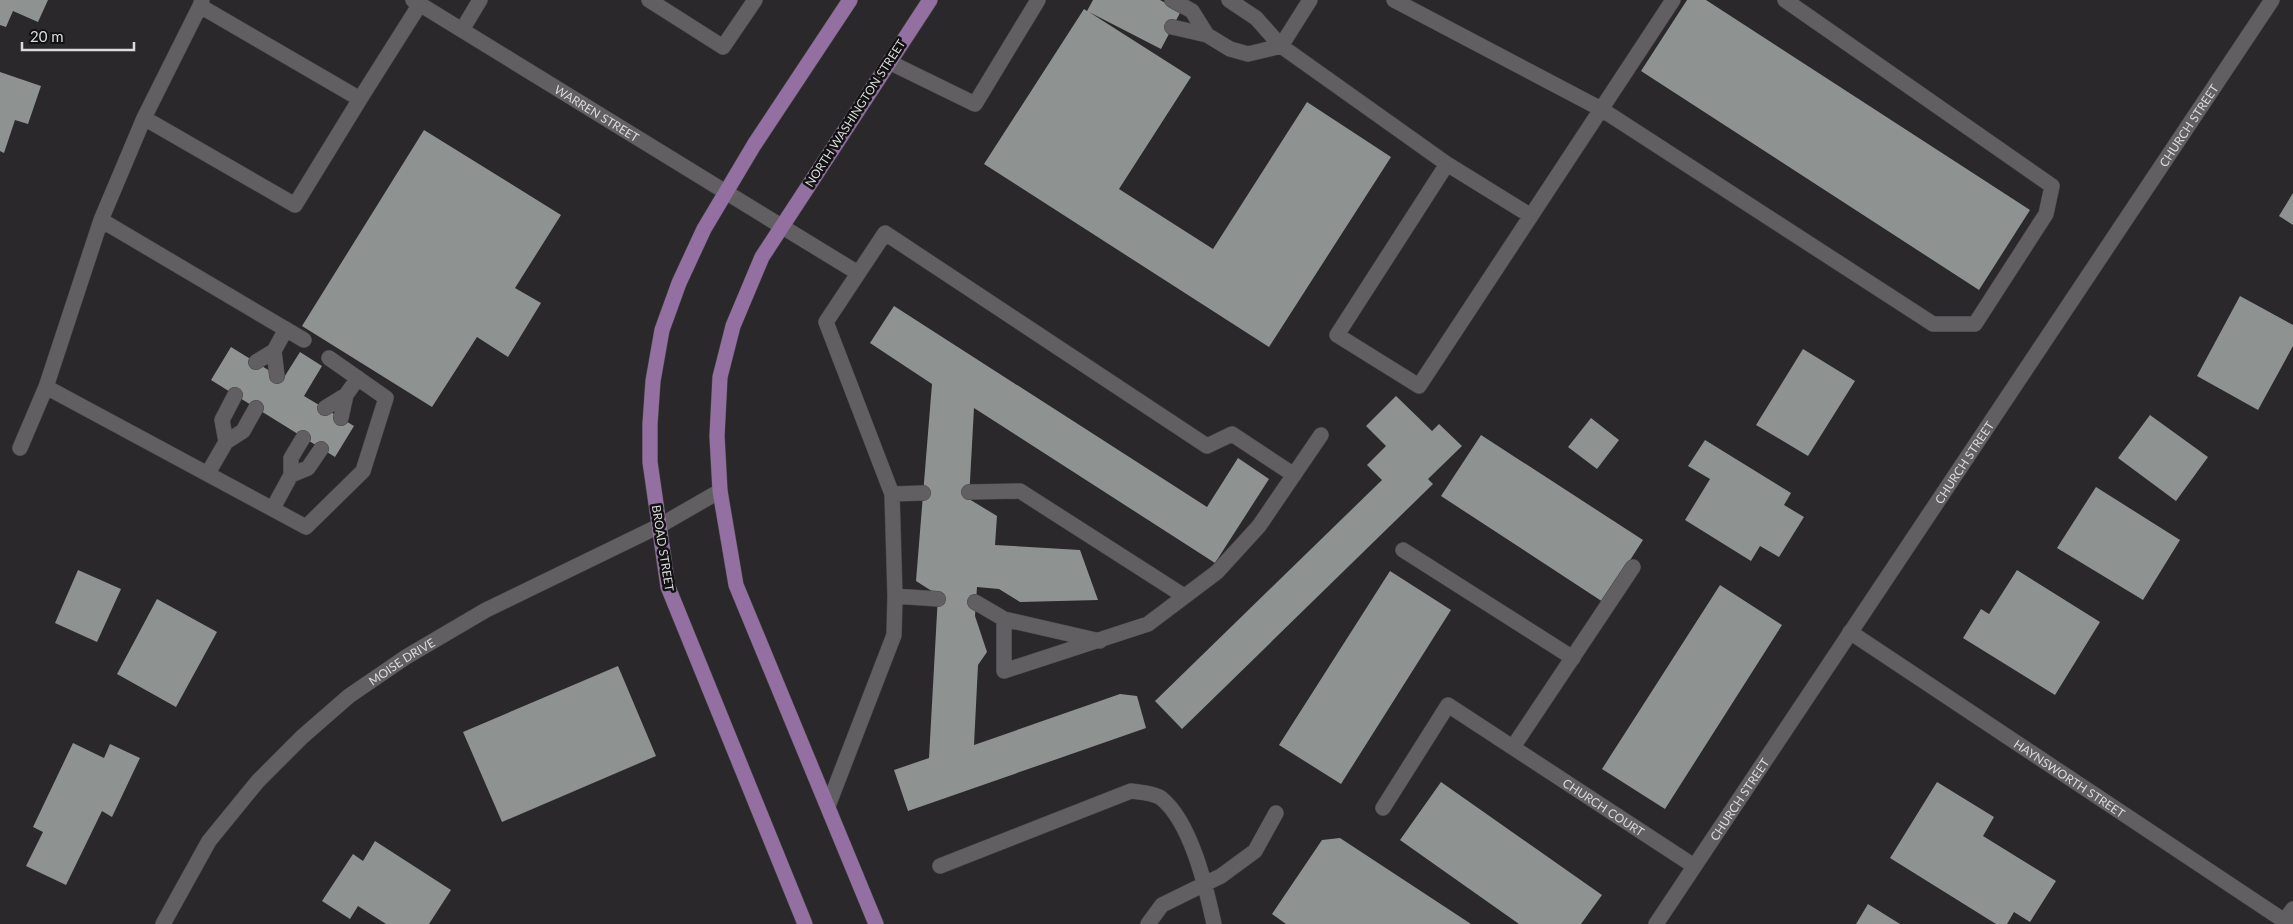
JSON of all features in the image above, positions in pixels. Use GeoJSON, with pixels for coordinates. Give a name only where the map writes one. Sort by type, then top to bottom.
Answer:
{"type":"FeatureCollection","features":[{"type":"Feature","properties":{"kind":"main road"},"geometry":{"type":"LineString","coordinates":[[727,191],[754,145],[850,0]]}},
{"type":"Feature","properties":{"kind":"main road","name":"NORTH WASHINGTON STREET"},"geometry":{"type":"LineString","coordinates":[[781,226],[930,0]]}},
{"type":"Feature","properties":{"kind":"main road","name":"BROAD STREET"},"geometry":{"type":"LineString","coordinates":[[727,191],[704,229],[679,283],[662,330],[653,381],[650,462],[668,587],[681,623],[805,924]]}},
{"type":"Feature","properties":{"kind":"main road"},"geometry":{"type":"LineString","coordinates":[[781,226],[762,257],[733,326],[720,377],[717,436],[720,491],[736,585],[876,924]]}},
{"type":"Feature","properties":{"kind":"street"},"geometry":{"type":"LineString","coordinates":[[462,30],[480,0]]}},
{"type":"Feature","properties":{"kind":"street"},"geometry":{"type":"LineString","coordinates":[[649,0],[722,48],[754,0]]}},
{"type":"Feature","properties":{"kind":"street"},"geometry":{"type":"LineString","coordinates":[[889,62],[975,104],[1038,0]]}},
{"type":"Feature","properties":{"kind":"street"},"geometry":{"type":"LineString","coordinates":[[1172,0],[1192,11],[1207,35]]}},
{"type":"Feature","properties":{"kind":"street"},"geometry":{"type":"LineString","coordinates":[[1229,0],[1256,18],[1281,46],[1447,164],[1531,216]]}},
{"type":"Feature","properties":{"kind":"street"},"geometry":{"type":"LineString","coordinates":[[1172,27],[1207,35],[1230,49],[1248,54],[1281,46],[1310,0]]}},
{"type":"Feature","properties":{"kind":"street"},"geometry":{"type":"LineString","coordinates":[[1394,0],[1601,109],[1933,324],[1975,324],[2046,214],[2052,186],[1785,0]]}},
{"type":"Feature","properties":{"kind":"street"},"geometry":{"type":"LineString","coordinates":[[1447,164],[1337,335],[1419,386],[1673,0]]}},
{"type":"Feature","properties":{"kind":"street","name":"CHURCH STREET"},"geometry":{"type":"LineString","coordinates":[[1656,924],[2272,0]]}},
{"type":"Feature","properties":{"kind":"street"},"geometry":{"type":"LineString","coordinates":[[144,118],[295,205],[417,2]]}},
{"type":"Feature","properties":{"kind":"street","name":"WARREN STREET"},"geometry":{"type":"LineString","coordinates":[[417,2],[858,273]]}},
{"type":"Feature","properties":{"kind":"street"},"geometry":{"type":"LineString","coordinates":[[20,448],[46,387],[101,220],[144,118],[201,3],[360,99]]}},
{"type":"Feature","properties":{"kind":"street"},"geometry":{"type":"LineString","coordinates":[[101,220],[304,340]]}},
{"type":"Feature","properties":{"kind":"street"},"geometry":{"type":"LineString","coordinates":[[828,806],[894,635],[895,596],[892,494],[826,322],[885,233],[1207,446],[1232,434],[1294,476]]}},
{"type":"Feature","properties":{"kind":"street"},"geometry":{"type":"LineString","coordinates":[[256,362],[274,351],[286,329]]}},
{"type":"Feature","properties":{"kind":"street"},"geometry":{"type":"LineString","coordinates":[[274,351],[277,376]]}},
{"type":"Feature","properties":{"kind":"street"},"geometry":{"type":"LineString","coordinates":[[46,387],[306,527],[362,471],[386,398],[329,358]]}},
{"type":"Feature","properties":{"kind":"street"},"geometry":{"type":"LineString","coordinates":[[341,418],[346,395],[358,378]]}},
{"type":"Feature","properties":{"kind":"street"},"geometry":{"type":"LineString","coordinates":[[226,442],[222,420],[235,395]]}},
{"type":"Feature","properties":{"kind":"street"},"geometry":{"type":"LineString","coordinates":[[325,408],[346,395]]}},
{"type":"Feature","properties":{"kind":"street"},"geometry":{"type":"LineString","coordinates":[[208,473],[226,442],[243,431],[256,408]]}},
{"type":"Feature","properties":{"kind":"street"},"geometry":{"type":"LineString","coordinates":[[1004,619],[1004,671],[1102,641],[1148,624],[1216,572],[1259,526],[1321,435]]}},
{"type":"Feature","properties":{"kind":"street"},"geometry":{"type":"LineString","coordinates":[[273,508],[291,475],[291,458],[304,438]]}},
{"type":"Feature","properties":{"kind":"street"},"geometry":{"type":"LineString","coordinates":[[291,475],[308,468],[321,448]]}},
{"type":"Feature","properties":{"kind":"street","name":"MOISE DRIVE"},"geometry":{"type":"LineString","coordinates":[[163,924],[209,841],[258,781],[302,737],[349,696],[406,657],[486,610],[659,526],[720,491]]}},
{"type":"Feature","properties":{"kind":"street"},"geometry":{"type":"LineString","coordinates":[[969,492],[1020,491],[1184,596]]}},
{"type":"Feature","properties":{"kind":"street"},"geometry":{"type":"LineString","coordinates":[[892,494],[923,493]]}},
{"type":"Feature","properties":{"kind":"street"},"geometry":{"type":"LineString","coordinates":[[1403,550],[1573,658]]}},
{"type":"Feature","properties":{"kind":"street"},"geometry":{"type":"LineString","coordinates":[[1513,747],[1633,567]]}},
{"type":"Feature","properties":{"kind":"street"},"geometry":{"type":"LineString","coordinates":[[895,596],[938,599]]}},
{"type":"Feature","properties":{"kind":"street"},"geometry":{"type":"LineString","coordinates":[[976,602],[1004,619],[1102,641]]}},
{"type":"Feature","properties":{"kind":"street","name":"HAYNSWORTH STREET"},"geometry":{"type":"LineString","coordinates":[[1850,632],[2288,918]]}},
{"type":"Feature","properties":{"kind":"street","name":"CHURCH COURT"},"geometry":{"type":"LineString","coordinates":[[1383,808],[1448,705],[1694,866]]}},
{"type":"Feature","properties":{"kind":"street"},"geometry":{"type":"LineString","coordinates":[[940,866],[1131,790],[1160,796],[1182,823],[1206,885],[1214,924]]}},
{"type":"Feature","properties":{"kind":"street"},"geometry":{"type":"LineString","coordinates":[[1148,924],[1162,905],[1206,885],[1255,851],[1276,813]]}},
{"type":"Feature","properties":{"kind":"building"},"geometry":{"type":"Polygon","coordinates":[[[0,0],[48,0],[38,22],[13,11],[6,27],[0,25],[0,0]]]}},
{"type":"Feature","properties":{"kind":"building"},"geometry":{"type":"Polygon","coordinates":[[[1093,0],[1160,0],[1181,11],[1161,49],[1089,12],[1191,77],[1119,189],[1213,249],[1307,102],[1391,157],[1269,347],[984,164],[1084,9],[1087,11],[1093,0]]]}},
{"type":"Feature","properties":{"kind":"building"},"geometry":{"type":"Polygon","coordinates":[[[1687,0],[1706,0],[2030,210],[1979,290],[1641,71],[1687,0]]]}},
{"type":"Feature","properties":{"kind":"building"},"geometry":{"type":"Polygon","coordinates":[[[0,72],[41,86],[28,124],[15,120],[4,153],[0,151],[0,72]]]}},
{"type":"Feature","properties":{"kind":"building"},"geometry":{"type":"Polygon","coordinates":[[[424,130],[561,215],[515,288],[541,303],[508,357],[477,337],[432,407],[302,326],[424,130]]]}},
{"type":"Feature","properties":{"kind":"building"},"geometry":{"type":"Polygon","coordinates":[[[2293,193],[2293,225],[2279,216],[2293,193]]]}},
{"type":"Feature","properties":{"kind":"building"},"geometry":{"type":"Polygon","coordinates":[[[2240,296],[2293,325],[2293,346],[2258,410],[2197,376],[2240,296]]]}},
{"type":"Feature","properties":{"kind":"building"},"geometry":{"type":"Polygon","coordinates":[[[894,306],[1207,507],[1238,458],[1269,479],[1215,563],[974,408],[969,499],[997,516],[995,545],[1080,550],[1098,600],[1020,602],[999,589],[977,587],[975,616],[987,652],[978,665],[974,745],[1120,694],[1137,696],[1146,728],[908,811],[894,770],[929,758],[938,595],[916,581],[932,384],[870,343],[894,306]]]}},
{"type":"Feature","properties":{"kind":"building"},"geometry":{"type":"Polygon","coordinates":[[[231,347],[283,379],[300,352],[322,366],[304,396],[354,426],[335,457],[211,380],[231,347]]]}},
{"type":"Feature","properties":{"kind":"building"},"geometry":{"type":"Polygon","coordinates":[[[1803,349],[1855,381],[1808,456],[1756,425],[1803,349]]]}},
{"type":"Feature","properties":{"kind":"building"},"geometry":{"type":"Polygon","coordinates":[[[1396,396],[1432,431],[1439,424],[1462,446],[1428,479],[1433,484],[1182,729],[1155,701],[1382,480],[1367,465],[1386,446],[1366,426],[1396,396]]]}},
{"type":"Feature","properties":{"kind":"building"},"geometry":{"type":"Polygon","coordinates":[[[2150,415],[2208,457],[2176,501],[2118,458],[2150,415]]]}},
{"type":"Feature","properties":{"kind":"building"},"geometry":{"type":"Polygon","coordinates":[[[1591,418],[1619,440],[1597,469],[1568,447],[1591,418]]]}},
{"type":"Feature","properties":{"kind":"building"},"geometry":{"type":"Polygon","coordinates":[[[1481,435],[1643,540],[1603,602],[1441,496],[1481,435]]]}},
{"type":"Feature","properties":{"kind":"building"},"geometry":{"type":"Polygon","coordinates":[[[1705,440],[1791,493],[1784,505],[1804,517],[1779,557],[1760,546],[1751,561],[1685,520],[1710,479],[1688,466],[1705,440]]]}},
{"type":"Feature","properties":{"kind":"building"},"geometry":{"type":"Polygon","coordinates":[[[2096,487],[2180,540],[2143,600],[2057,548],[2096,487]]]}},
{"type":"Feature","properties":{"kind":"building"},"geometry":{"type":"Polygon","coordinates":[[[78,570],[121,589],[97,642],[55,623],[78,570]]]}},
{"type":"Feature","properties":{"kind":"building"},"geometry":{"type":"Polygon","coordinates":[[[2017,570],[2100,622],[2055,695],[1963,638],[1981,609],[1989,614],[2017,570]]]}},
{"type":"Feature","properties":{"kind":"building"},"geometry":{"type":"Polygon","coordinates":[[[1390,571],[1451,610],[1341,784],[1279,745],[1390,571]]]}},
{"type":"Feature","properties":{"kind":"building"},"geometry":{"type":"Polygon","coordinates":[[[1720,585],[1782,625],[1665,809],[1602,769],[1720,585]]]}},
{"type":"Feature","properties":{"kind":"building"},"geometry":{"type":"Polygon","coordinates":[[[157,599],[217,632],[176,707],[117,674],[157,599]]]}},
{"type":"Feature","properties":{"kind":"building"},"geometry":{"type":"Polygon","coordinates":[[[618,666],[656,756],[502,822],[463,732],[618,666]]]}},
{"type":"Feature","properties":{"kind":"building"},"geometry":{"type":"Polygon","coordinates":[[[73,743],[104,758],[110,744],[140,758],[112,817],[102,811],[66,885],[26,866],[43,832],[33,827],[73,743]]]}},
{"type":"Feature","properties":{"kind":"building"},"geometry":{"type":"Polygon","coordinates":[[[1441,782],[1602,895],[1581,924],[1519,924],[1400,840],[1441,782]]]}},
{"type":"Feature","properties":{"kind":"building"},"geometry":{"type":"Polygon","coordinates":[[[1937,782],[1994,817],[1983,836],[2056,881],[2030,922],[2014,912],[2007,924],[1996,924],[1890,858],[1937,782]]]}},
{"type":"Feature","properties":{"kind":"building"},"geometry":{"type":"Polygon","coordinates":[[[1340,838],[1471,924],[1286,924],[1272,914],[1322,840],[1340,838]]]}},
{"type":"Feature","properties":{"kind":"building"},"geometry":{"type":"Polygon","coordinates":[[[375,841],[451,890],[429,924],[386,924],[358,906],[350,919],[322,901],[353,854],[363,861],[375,841]]]}},
{"type":"Feature","properties":{"kind":"building"},"geometry":{"type":"Polygon","coordinates":[[[1868,904],[1900,924],[1856,924],[1868,904]]]}}]}
